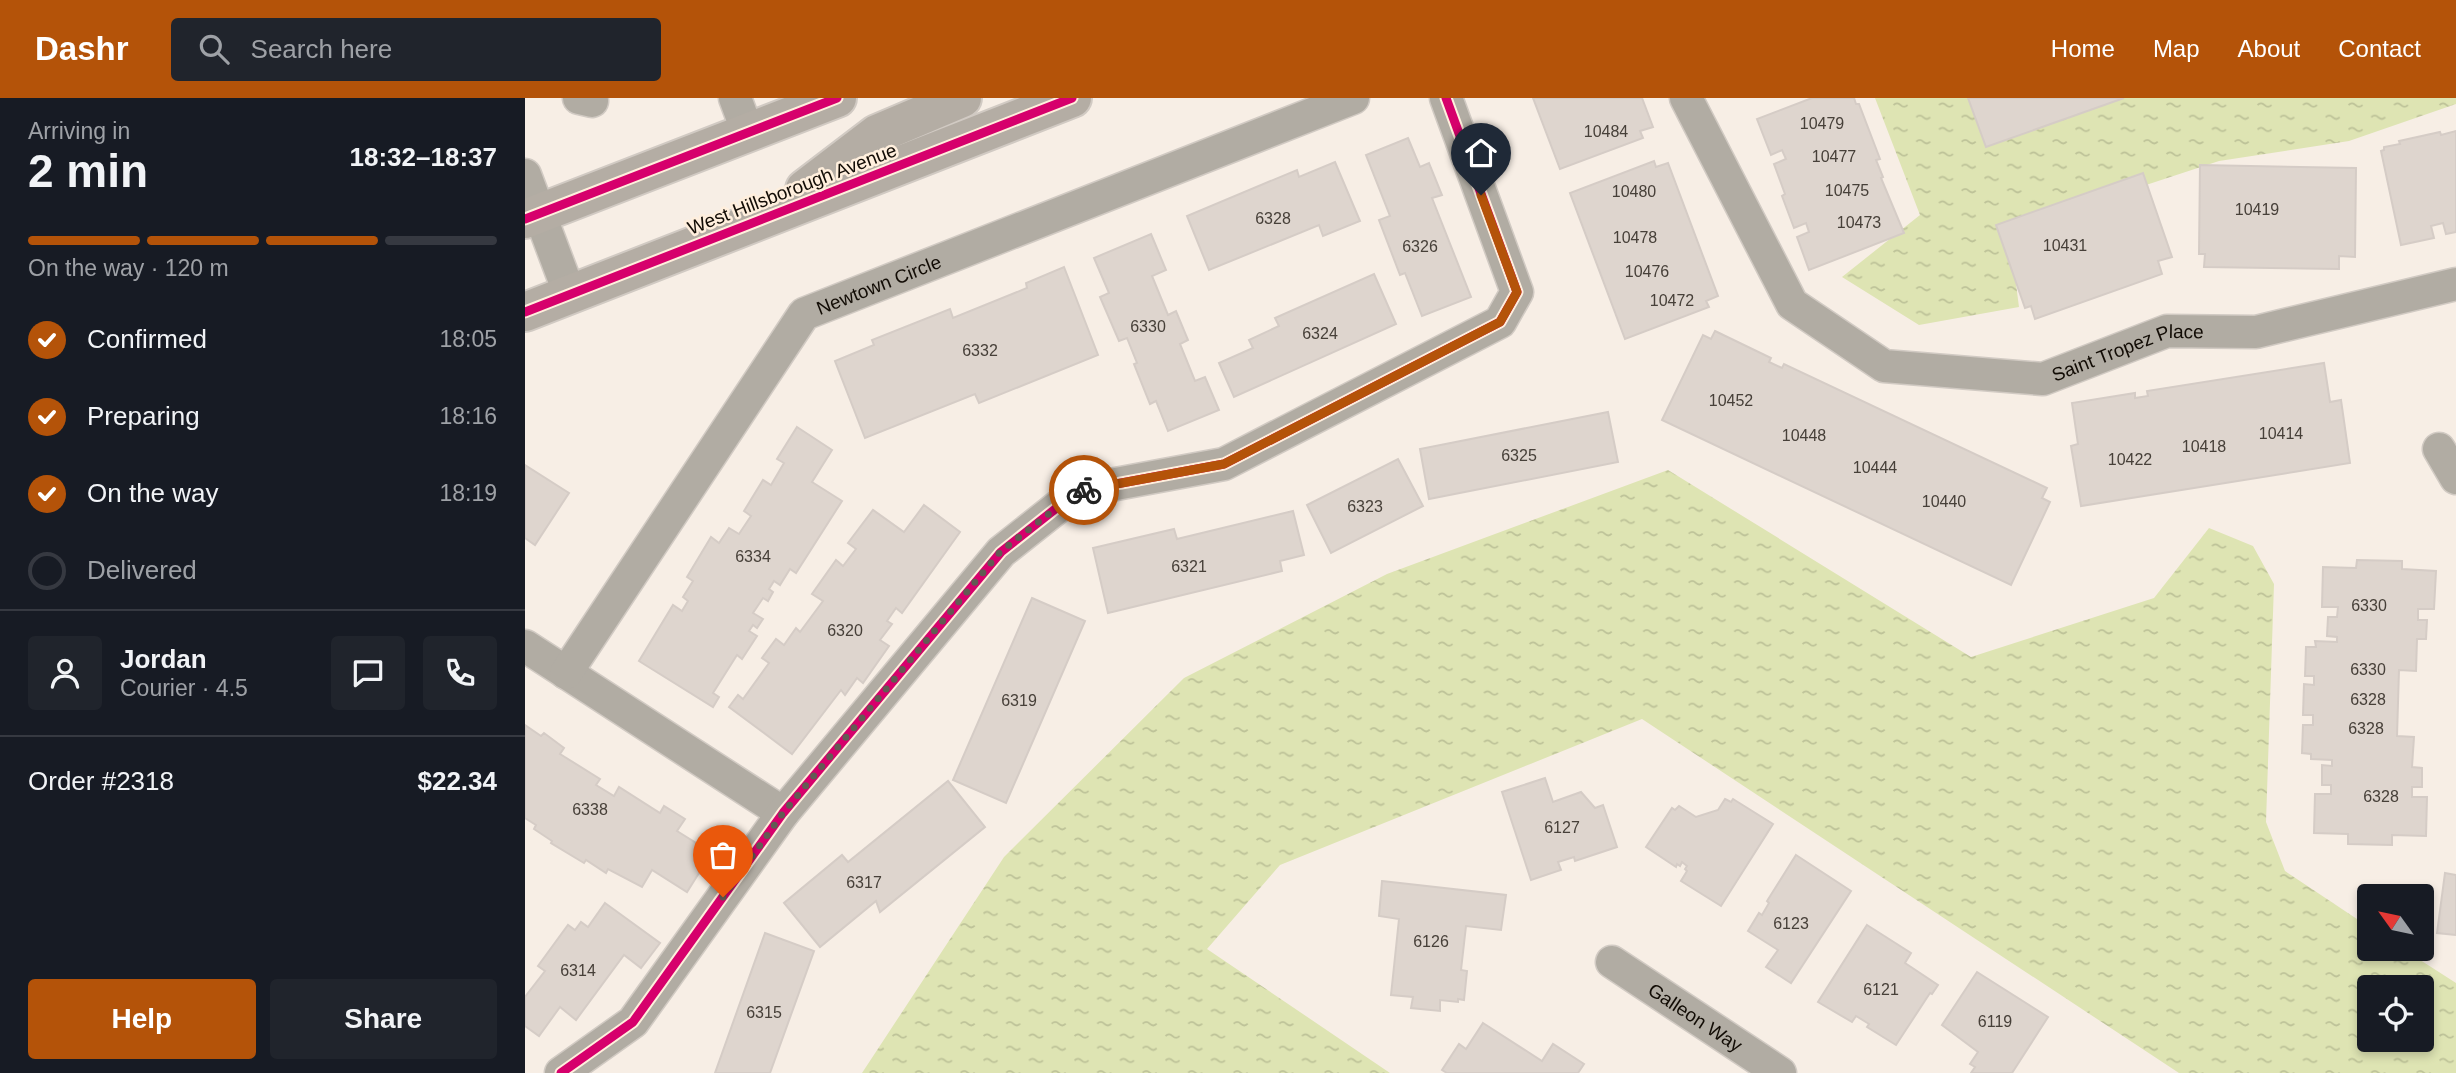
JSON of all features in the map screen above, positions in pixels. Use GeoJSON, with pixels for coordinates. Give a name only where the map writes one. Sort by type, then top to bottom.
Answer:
{"type":"FeatureCollection","features":[{"type":"Feature","properties":{"kind":"main road"},"geometry":{"type":"LineString","coordinates":[[532,217],[741,115],[837,98]]}},
{"type":"Feature","properties":{"kind":"main road"},"geometry":{"type":"LineString","coordinates":[[767,218],[877,134],[962,98]]}},
{"type":"Feature","properties":{"kind":"main road","name":"West Hillsborough Avenue"},"geometry":{"type":"LineString","coordinates":[[525,312],[1072,98]]}},
{"type":"Feature","properties":{"kind":"street","name":"Newtown Circle"},"geometry":{"type":"LineString","coordinates":[[566,673],[804,314],[1353,98]]}},
{"type":"Feature","properties":{"kind":"street"},"geometry":{"type":"LineString","coordinates":[[561,1073],[633,1023],[783,813],[1000,552],[1078,491],[1224,464],[1500,322],[1517,292],[1446,98]]}},
{"type":"Feature","properties":{"kind":"street","name":"Saint Tropez Place"},"geometry":{"type":"LineString","coordinates":[[1692,100],[1792,304],[1884,366],[2043,379],[2167,331],[2256,332],[2456,284]]}},
{"type":"Feature","properties":{"kind":"street"},"geometry":{"type":"LineString","coordinates":[[525,175],[532,217],[570,295]]}},
{"type":"Feature","properties":{"kind":"street"},"geometry":{"type":"LineString","coordinates":[[2438,449],[2456,478]]}},
{"type":"Feature","properties":{"kind":"street"},"geometry":{"type":"LineString","coordinates":[[525,646],[783,813]]}},
{"type":"Feature","properties":{"kind":"street","name":"Galleon Way"},"geometry":{"type":"LineString","coordinates":[[1612,962],[1780,1073]]}},
{"type":"Feature","properties":{"kind":"water"},"geometry":{"type":"Polygon","coordinates":[[[1875,98],[1977,98],[1985,144],[2120,98],[2456,98],[2456,104],[2349,141],[2219,161],[2009,230],[2019,307],[1919,325],[1842,277],[1920,215],[1875,98]]]}},
{"type":"Feature","properties":{"kind":"water"},"geometry":{"type":"Polygon","coordinates":[[[1668,470],[1971,657],[2154,598],[2209,528],[2253,546],[2274,584],[2266,822],[2285,871],[2357,919],[2357,961],[2422,961],[2456,983],[2456,1073],[2179,1073],[1642,719],[1280,865],[1207,949],[1390,1073],[862,1073],[1004,857],[1184,678],[1387,574],[1668,470]]]}},
{"type":"Feature","properties":{"kind":"building"},"geometry":{"type":"Polygon","coordinates":[[[1533,98],[1642,98],[1653,127],[1640,131],[1643,138],[1560,169],[1533,98]]]}},
{"type":"Feature","properties":{"kind":"building"},"geometry":{"type":"Polygon","coordinates":[[[1812,98],[1854,98],[1856,104],[1859,104],[1880,159],[1876,160],[1883,177],[1881,178],[1904,233],[1809,270],[1797,237],[1809,232],[1806,223],[1794,228],[1774,164],[1786,159],[1782,150],[1771,155],[1757,119],[1812,98]]]}},
{"type":"Feature","properties":{"kind":"building"},"geometry":{"type":"Polygon","coordinates":[[[1968,98],[2124,98],[1986,147],[1968,98]]]}},
{"type":"Feature","properties":{"kind":"building"},"geometry":{"type":"Polygon","coordinates":[[[2456,131],[2456,232],[2446,234],[2443,223],[2431,226],[2434,238],[2401,245],[2381,151],[2384,147],[2400,144],[2399,141],[2456,131]]]}},
{"type":"Feature","properties":{"kind":"building"},"geometry":{"type":"Polygon","coordinates":[[[1408,138],[1420,167],[1429,163],[1442,195],[1432,198],[1471,297],[1422,316],[1405,273],[1400,275],[1379,220],[1390,216],[1366,155],[1408,138]]]}},
{"type":"Feature","properties":{"kind":"building"},"geometry":{"type":"Polygon","coordinates":[[[1654,161],[1656,167],[1668,163],[1718,296],[1706,301],[1709,307],[1625,339],[1570,193],[1654,161]]]}},
{"type":"Feature","properties":{"kind":"building"},"geometry":{"type":"Polygon","coordinates":[[[1335,162],[1360,221],[1323,236],[1319,225],[1209,270],[1187,216],[1297,170],[1299,177],[1335,162]]]}},
{"type":"Feature","properties":{"kind":"building"},"geometry":{"type":"Polygon","coordinates":[[[2200,165],[2356,168],[2355,257],[2339,256],[2339,269],[2204,267],[2205,254],[2199,254],[2200,165]]]}},
{"type":"Feature","properties":{"kind":"building"},"geometry":{"type":"Polygon","coordinates":[[[2143,173],[2172,257],[2158,261],[2162,274],[2035,319],[2031,306],[2025,308],[1996,225],[2143,173]]]}},
{"type":"Feature","properties":{"kind":"building"},"geometry":{"type":"Polygon","coordinates":[[[1151,234],[1166,270],[1152,276],[1168,315],[1176,311],[1188,340],[1180,344],[1195,381],[1205,377],[1219,410],[1168,431],[1156,401],[1150,404],[1127,338],[1119,341],[1100,297],[1109,293],[1094,258],[1151,234]]]}},
{"type":"Feature","properties":{"kind":"building"},"geometry":{"type":"Polygon","coordinates":[[[1064,267],[1098,355],[979,403],[975,394],[865,438],[835,361],[874,345],[872,340],[950,309],[953,318],[1027,288],[1026,283],[1064,267]]]}},
{"type":"Feature","properties":{"kind":"building"},"geometry":{"type":"Polygon","coordinates":[[[1374,274],[1396,324],[1234,397],[1219,363],[1253,348],[1249,340],[1279,326],[1275,318],[1374,274]]]}},
{"type":"Feature","properties":{"kind":"building"},"geometry":{"type":"Polygon","coordinates":[[[1715,331],[1771,358],[1769,362],[1782,368],[1784,364],[2047,488],[2042,498],[2050,502],[2011,585],[1662,420],[1703,335],[1711,339],[1715,331]]]}},
{"type":"Feature","properties":{"kind":"building"},"geometry":{"type":"Polygon","coordinates":[[[2324,363],[2330,402],[2341,400],[2350,463],[2081,506],[2071,446],[2078,444],[2072,403],[2135,393],[2135,398],[2148,396],[2147,391],[2324,363]]]}},
{"type":"Feature","properties":{"kind":"building"},"geometry":{"type":"Polygon","coordinates":[[[1608,412],[1618,462],[1429,499],[1420,449],[1608,412]]]}},
{"type":"Feature","properties":{"kind":"building"},"geometry":{"type":"Polygon","coordinates":[[[797,427],[832,450],[812,482],[842,501],[796,573],[790,569],[780,585],[774,581],[769,589],[773,592],[768,601],[763,598],[753,613],[763,619],[757,628],[753,625],[749,631],[757,636],[742,659],[737,655],[713,693],[719,697],[713,707],[639,661],[673,605],[682,611],[688,601],[683,597],[693,581],[687,577],[711,537],[719,543],[729,528],[739,534],[751,516],[744,511],[763,480],[771,485],[784,463],[777,459],[797,427]]]}},
{"type":"Feature","properties":{"kind":"building"},"geometry":{"type":"Polygon","coordinates":[[[1398,459],[1423,506],[1331,553],[1307,505],[1398,459]]]}},
{"type":"Feature","properties":{"kind":"building"},"geometry":{"type":"Polygon","coordinates":[[[525,465],[569,493],[535,545],[525,538],[525,465]]]}},
{"type":"Feature","properties":{"kind":"building"},"geometry":{"type":"Polygon","coordinates":[[[924,505],[960,532],[902,613],[896,608],[887,621],[892,624],[880,640],[889,646],[863,683],[857,678],[845,695],[841,690],[792,754],[729,707],[738,695],[743,699],[769,663],[762,658],[776,639],[784,645],[796,628],[800,632],[823,601],[812,594],[836,560],[843,566],[856,549],[848,543],[873,510],[904,532],[924,505]]]}},
{"type":"Feature","properties":{"kind":"building"},"geometry":{"type":"Polygon","coordinates":[[[1293,511],[1304,555],[1280,561],[1282,571],[1108,613],[1093,548],[1174,529],[1177,539],[1293,511]]]}},
{"type":"Feature","properties":{"kind":"building"},"geometry":{"type":"Polygon","coordinates":[[[2357,560],[2402,561],[2402,569],[2436,571],[2434,609],[2418,609],[2418,620],[2427,620],[2426,639],[2417,639],[2416,671],[2399,670],[2397,736],[2414,737],[2412,767],[2422,768],[2422,787],[2412,787],[2412,797],[2427,797],[2426,836],[2392,835],[2392,845],[2348,844],[2348,834],[2314,833],[2315,794],[2331,794],[2331,785],[2322,785],[2322,765],[2332,766],[2332,760],[2311,759],[2311,754],[2302,753],[2303,725],[2313,725],[2313,715],[2303,715],[2304,684],[2314,685],[2314,676],[2305,676],[2306,647],[2316,647],[2315,641],[2337,642],[2337,637],[2327,636],[2328,617],[2337,617],[2338,607],[2322,607],[2323,567],[2356,568],[2357,560]]]}},
{"type":"Feature","properties":{"kind":"building"},"geometry":{"type":"Polygon","coordinates":[[[1032,598],[1085,621],[1006,803],[953,780],[1032,598]]]}},
{"type":"Feature","properties":{"kind":"building"},"geometry":{"type":"Polygon","coordinates":[[[525,725],[541,736],[544,733],[564,748],[560,754],[600,779],[596,785],[614,796],[619,787],[660,813],[664,806],[685,819],[677,831],[714,857],[703,875],[699,873],[687,892],[652,870],[642,887],[608,869],[606,873],[586,860],[584,863],[534,829],[536,825],[525,818],[525,725]]]}},
{"type":"Feature","properties":{"kind":"building"},"geometry":{"type":"Polygon","coordinates":[[[1545,778],[1553,802],[1581,792],[1595,808],[1603,805],[1617,847],[1575,861],[1574,857],[1558,862],[1561,870],[1531,880],[1502,792],[1545,778]]]}},
{"type":"Feature","properties":{"kind":"building"},"geometry":{"type":"Polygon","coordinates":[[[948,781],[985,827],[880,912],[876,901],[820,947],[784,903],[842,855],[848,862],[948,781]]]}},
{"type":"Feature","properties":{"kind":"building"},"geometry":{"type":"Polygon","coordinates":[[[1725,799],[1731,802],[1733,799],[1773,824],[1721,906],[1681,881],[1687,871],[1687,866],[1682,862],[1676,867],[1646,847],[1672,808],[1675,810],[1679,806],[1696,817],[1718,810],[1725,799]]]}},
{"type":"Feature","properties":{"kind":"building"},"geometry":{"type":"Polygon","coordinates":[[[1796,855],[1851,891],[1791,983],[1766,967],[1778,950],[1748,931],[1759,913],[1762,915],[1769,903],[1767,901],[1796,855]]]}},
{"type":"Feature","properties":{"kind":"building"},"geometry":{"type":"Polygon","coordinates":[[[2445,873],[2456,875],[2456,935],[2437,933],[2445,873]]]}},
{"type":"Feature","properties":{"kind":"building"},"geometry":{"type":"Polygon","coordinates":[[[1382,881],[1506,895],[1501,930],[1466,926],[1461,970],[1467,971],[1464,1000],[1440,1000],[1440,1011],[1411,1008],[1413,997],[1391,995],[1399,919],[1379,916],[1382,881]]]}},
{"type":"Feature","properties":{"kind":"building"},"geometry":{"type":"Polygon","coordinates":[[[605,903],[660,943],[641,968],[624,955],[576,1020],[560,1007],[539,1036],[525,1026],[525,997],[545,971],[538,966],[568,925],[575,930],[581,922],[588,927],[605,903]]]}},
{"type":"Feature","properties":{"kind":"building"},"geometry":{"type":"Polygon","coordinates":[[[1867,925],[1911,953],[1905,963],[1938,985],[1896,1045],[1867,1027],[1869,1024],[1856,1016],[1852,1022],[1818,1002],[1867,925]]]}},
{"type":"Feature","properties":{"kind":"building"},"geometry":{"type":"Polygon","coordinates":[[[765,933],[814,951],[770,1073],[715,1073],[765,933]]]}},
{"type":"Feature","properties":{"kind":"building"},"geometry":{"type":"Polygon","coordinates":[[[1977,972],[2048,1017],[2012,1073],[1971,1073],[1975,1067],[1970,1064],[1978,1052],[1942,1025],[1977,972]]]}},
{"type":"Feature","properties":{"kind":"building"},"geometry":{"type":"Polygon","coordinates":[[[1483,1023],[1542,1061],[1553,1044],[1584,1064],[1578,1073],[1447,1073],[1442,1070],[1459,1044],[1466,1049],[1483,1023]]]}},
{"type":"Feature","properties":{"kind":"cycle path"},"geometry":{"type":"LineString","coordinates":[[525,219],[837,98]]}},
{"type":"Feature","properties":{"kind":"cycle path"},"geometry":{"type":"LineString","coordinates":[[525,312],[1072,98]]}},
{"type":"Feature","properties":{"kind":"cycle path"},"geometry":{"type":"LineString","coordinates":[[561,1073],[633,1022],[783,813],[1001,552],[1078,491],[1224,464],[1500,322],[1517,292],[1446,98]]}},
{"type":"Feature","properties":{"kind":"way so far"},"geometry":{"type":"LineString","coordinates":[[723,897],[783,813],[1000,552],[1078,491],[1084,490]]}},
{"type":"Feature","properties":{"kind":"route"},"geometry":{"type":"LineString","coordinates":[[1084,490],[1224,464],[1500,322],[1517,292],[1481,195]]}}]}
